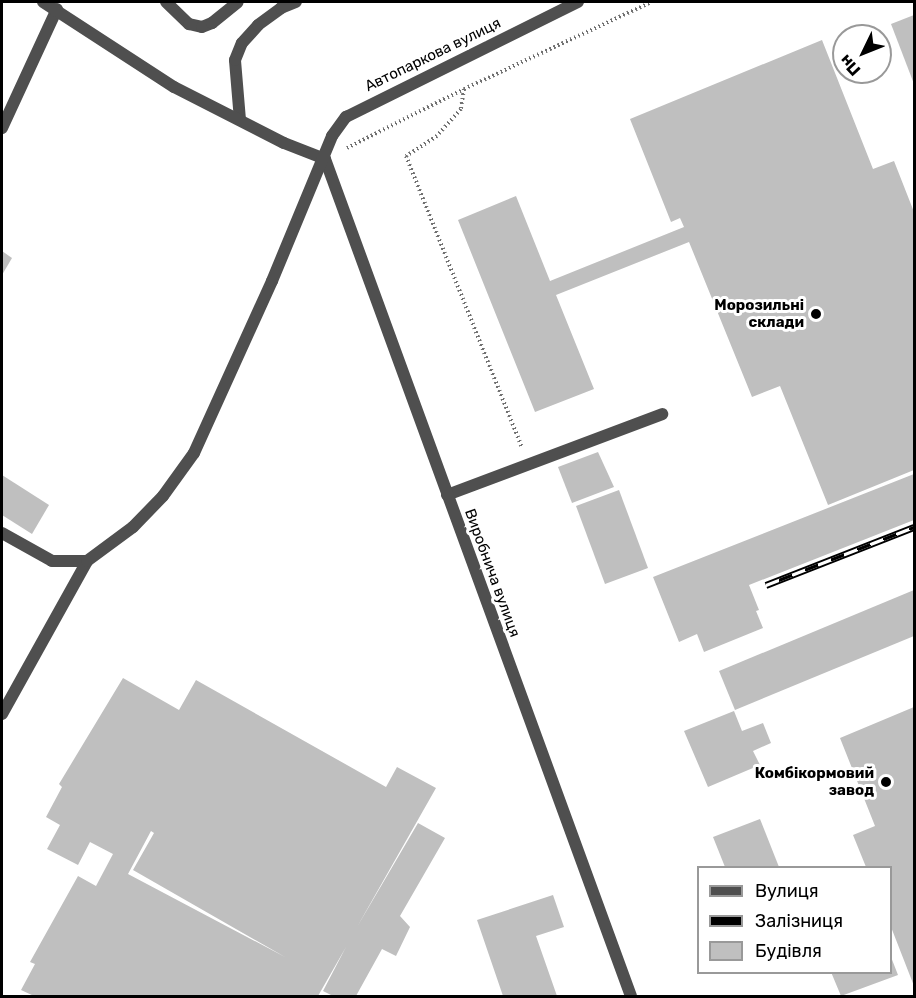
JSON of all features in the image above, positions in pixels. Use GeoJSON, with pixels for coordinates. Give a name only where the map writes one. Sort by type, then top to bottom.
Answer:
{"type":"FeatureCollection","features":[{"type":"Feature","properties":{"kind":"street"},"geometry":{"type":"LineString","coordinates":[[43,2],[58,5],[174,87],[284,143],[325,159]]}},
{"type":"Feature","properties":{"kind":"street"},"geometry":{"type":"LineString","coordinates":[[166,2],[189,24],[202,27],[212,23],[234,3]]}},
{"type":"Feature","properties":{"kind":"street"},"geometry":{"type":"LineString","coordinates":[[240,120],[235,60],[242,43],[258,25],[296,2]]}},
{"type":"Feature","properties":{"kind":"street","name":"Автопаркова вулиця"},"geometry":{"type":"LineString","coordinates":[[87,561],[133,527],[163,496],[194,453],[325,159],[332,136],[346,117],[578,2]]}},
{"type":"Feature","properties":{"kind":"street"},"geometry":{"type":"LineString","coordinates":[[2,128],[58,5]]}},
{"type":"Feature","properties":{"kind":"street","name":"Виробнича вулиця"},"geometry":{"type":"LineString","coordinates":[[325,159],[632,996]]}},
{"type":"Feature","properties":{"kind":"street"},"geometry":{"type":"LineString","coordinates":[[447,495],[662,414]]}},
{"type":"Feature","properties":{"kind":"street"},"geometry":{"type":"LineString","coordinates":[[2,533],[52,561],[87,561],[2,714]]}},
{"type":"Feature","properties":{"kind":"path"},"geometry":{"type":"LineString","coordinates":[[325,159],[464,89],[651,2]]}},
{"type":"Feature","properties":{"kind":"path"},"geometry":{"type":"LineString","coordinates":[[464,89],[461,109],[437,136],[406,156],[528,464]]}},
{"type":"Feature","properties":{"kind":"building"},"geometry":{"type":"Polygon","coordinates":[[[914,15],[914,84],[892,24],[914,15]]]}},
{"type":"Feature","properties":{"kind":"building","name":"Морозильні склади"},"geometry":{"type":"Polygon","coordinates":[[[822,40],[832,65],[832,84],[839,84],[873,169],[894,161],[914,212],[914,470],[828,505],[780,386],[752,397],[689,242],[556,295],[594,389],[535,412],[458,220],[516,196],[550,281],[684,227],[680,218],[671,222],[630,119],[822,40]]]}},
{"type":"Feature","properties":{"kind":"building"},"geometry":{"type":"Polygon","coordinates":[[[2,251],[12,258],[2,275],[2,251]]]}},
{"type":"Feature","properties":{"kind":"building"},"geometry":{"type":"Polygon","coordinates":[[[598,452],[614,487],[572,503],[558,467],[598,452]]]}},
{"type":"Feature","properties":{"kind":"building"},"geometry":{"type":"Polygon","coordinates":[[[914,474],[914,520],[749,585],[763,628],[704,652],[697,634],[679,642],[653,577],[914,474]]]}},
{"type":"Feature","properties":{"kind":"building"},"geometry":{"type":"Polygon","coordinates":[[[2,475],[49,505],[32,534],[2,515],[2,475]]]}},
{"type":"Feature","properties":{"kind":"building"},"geometry":{"type":"Polygon","coordinates":[[[619,490],[648,568],[605,584],[576,506],[619,490]]]}},
{"type":"Feature","properties":{"kind":"building"},"geometry":{"type":"Polygon","coordinates":[[[914,590],[914,636],[735,710],[719,671],[914,590]]]}},
{"type":"Feature","properties":{"kind":"building"},"geometry":{"type":"Polygon","coordinates":[[[123,678],[179,710],[196,680],[386,787],[397,767],[436,788],[357,927],[418,823],[445,838],[400,916],[410,927],[396,956],[382,949],[356,996],[333,996],[323,991],[346,947],[318,996],[34,996],[21,990],[35,964],[30,962],[78,876],[96,886],[113,854],[90,842],[78,865],[47,849],[60,825],[46,817],[62,787],[59,784],[123,678]],[[151,831],[128,874],[285,957],[133,870],[154,833],[151,831]]]}},
{"type":"Feature","properties":{"kind":"building","name":"Комбікормовий завод"},"geometry":{"type":"Polygon","coordinates":[[[914,707],[914,986],[892,930],[892,866],[866,866],[853,835],[875,826],[840,738],[914,707]]]}},
{"type":"Feature","properties":{"kind":"building"},"geometry":{"type":"Polygon","coordinates":[[[734,711],[742,731],[763,723],[771,743],[753,751],[760,765],[708,787],[684,731],[734,711]]]}},
{"type":"Feature","properties":{"kind":"building"},"geometry":{"type":"Polygon","coordinates":[[[760,819],[779,866],[725,866],[713,837],[760,819]]]}},
{"type":"Feature","properties":{"kind":"building"},"geometry":{"type":"Polygon","coordinates":[[[553,895],[564,927],[536,936],[557,996],[503,996],[477,920],[553,895]]]}},
{"type":"Feature","properties":{"kind":"building"},"geometry":{"type":"Polygon","coordinates":[[[892,960],[898,975],[841,996],[832,974],[892,974],[892,960]]]}},
{"type":"Feature","properties":{"kind":"railway"},"geometry":{"type":"LineString","coordinates":[[766,585],[914,527]]}},
{"type":"Feature","properties":{"kind":"place","name":"Морозильні склади"},"geometry":{"type":"Point","coordinates":[816,314]}},
{"type":"Feature","properties":{"kind":"place","name":"Комбікормовий завод"},"geometry":{"type":"Point","coordinates":[886,782]}}]}
